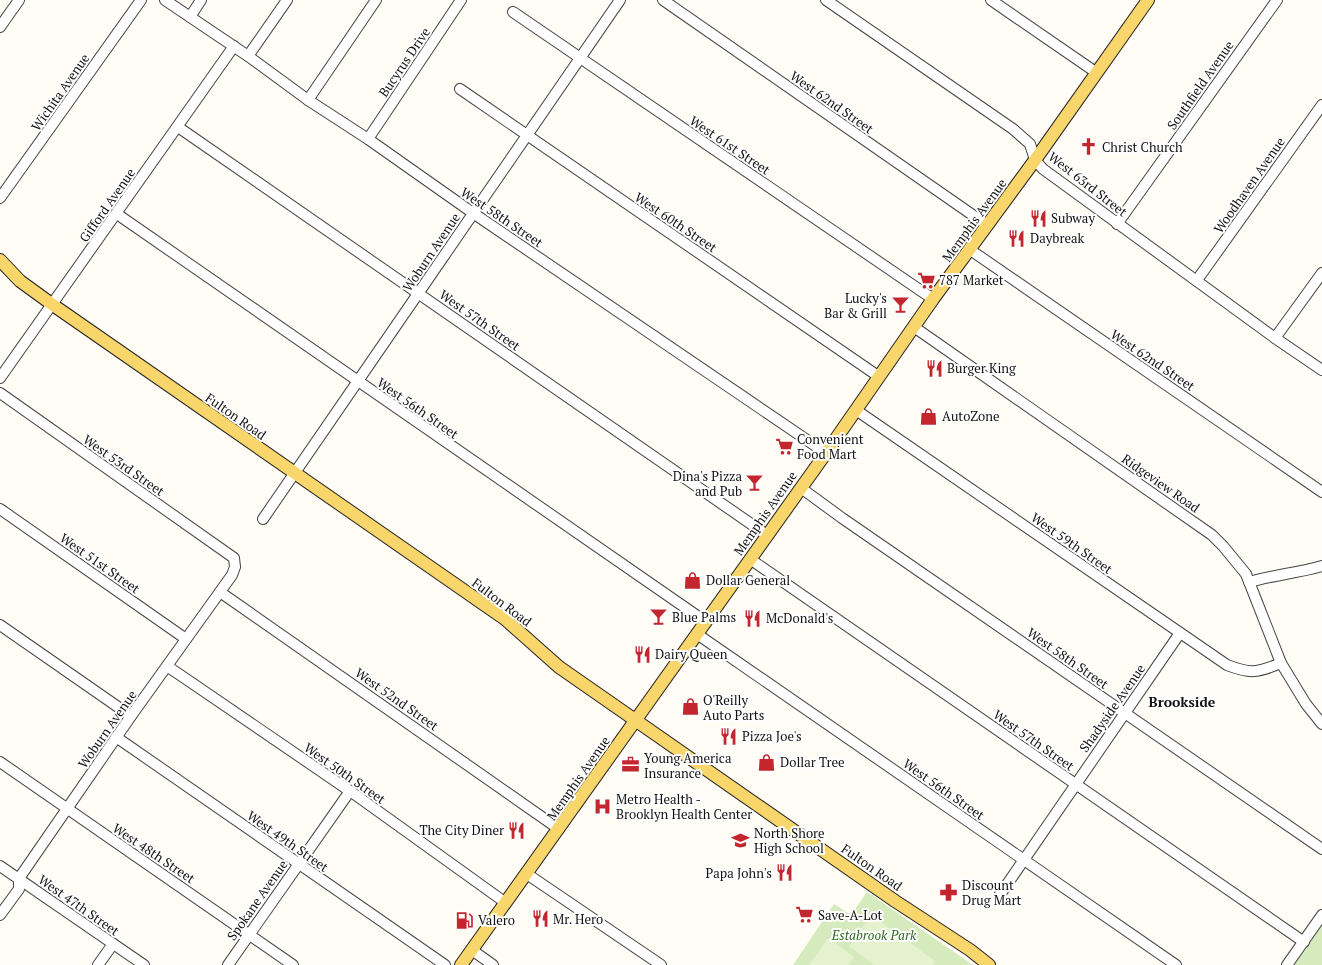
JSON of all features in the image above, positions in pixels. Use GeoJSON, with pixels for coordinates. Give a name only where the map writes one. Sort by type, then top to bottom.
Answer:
{"type":"FeatureCollection","features":[{"type":"Feature","properties":{"kind":"main road","name":"Memphis Avenue"},"geometry":{"type":"LineString","coordinates":[[461,965],[826,453],[878,376],[1097,74],[1148,0]]}},
{"type":"Feature","properties":{"kind":"main road","name":"Fulton Road"},"geometry":{"type":"LineString","coordinates":[[0,260],[20,281],[53,305],[505,619],[559,667],[895,901],[970,950],[988,965]]}},
{"type":"Feature","properties":{"kind":"street"},"geometry":{"type":"LineString","coordinates":[[0,27],[19,0]]}},
{"type":"Feature","properties":{"kind":"street","name":"Wichita Avenue"},"geometry":{"type":"LineString","coordinates":[[0,198],[140,0]]}},
{"type":"Feature","properties":{"kind":"street","name":"West 58th Street"},"geometry":{"type":"LineString","coordinates":[[165,0],[234,46],[308,100],[368,139],[826,453]]}},
{"type":"Feature","properties":{"kind":"street"},"geometry":{"type":"LineString","coordinates":[[190,17],[201,0]]}},
{"type":"Feature","properties":{"kind":"street"},"geometry":{"type":"LineString","coordinates":[[248,56],[287,0]]}},
{"type":"Feature","properties":{"kind":"street"},"geometry":{"type":"LineString","coordinates":[[308,100],[376,0]]}},
{"type":"Feature","properties":{"kind":"street","name":"Bucyrus Drive"},"geometry":{"type":"LineString","coordinates":[[368,139],[461,0]]}},
{"type":"Feature","properties":{"kind":"street","name":"Woburn Avenue"},"geometry":{"type":"LineString","coordinates":[[263,519],[620,0]]}},
{"type":"Feature","properties":{"kind":"street","name":"West 62nd Street"},"geometry":{"type":"LineString","coordinates":[[663,0],[987,225]]}},
{"type":"Feature","properties":{"kind":"street","name":"West 63rd Street"},"geometry":{"type":"LineString","coordinates":[[826,0],[1013,129],[1030,144],[1035,160],[1043,169],[1275,338],[1322,370]]}},
{"type":"Feature","properties":{"kind":"street"},"geometry":{"type":"LineString","coordinates":[[990,0],[1097,74]]}},
{"type":"Feature","properties":{"kind":"street","name":"Southfield Avenue"},"geometry":{"type":"LineString","coordinates":[[1117,224],[1277,0]]}},
{"type":"Feature","properties":{"kind":"street","name":"West 61st Street"},"geometry":{"type":"LineString","coordinates":[[513,12],[933,299]]}},
{"type":"Feature","properties":{"kind":"street","name":"Gifford Avenue"},"geometry":{"type":"LineString","coordinates":[[0,378],[53,305],[234,46]]}},
{"type":"Feature","properties":{"kind":"street","name":"West 60th Street"},"geometry":{"type":"LineString","coordinates":[[460,89],[878,376]]}},
{"type":"Feature","properties":{"kind":"street","name":"Woodhaven Avenue"},"geometry":{"type":"LineString","coordinates":[[1197,280],[1322,104]]}},
{"type":"Feature","properties":{"kind":"street","name":"West 57th Street"},"geometry":{"type":"LineString","coordinates":[[178,127],[767,535]]}},
{"type":"Feature","properties":{"kind":"street","name":"West 56th Street"},"geometry":{"type":"LineString","coordinates":[[117,214],[706,622]]}},
{"type":"Feature","properties":{"kind":"street","name":"West 62nd Street"},"geometry":{"type":"LineString","coordinates":[[969,250],[1322,492]]}},
{"type":"Feature","properties":{"kind":"street"},"geometry":{"type":"LineString","coordinates":[[1275,338],[1322,273]]}},
{"type":"Feature","properties":{"kind":"street","name":"Ridgeview Road"},"geometry":{"type":"LineString","coordinates":[[914,327],[1199,525],[1223,546],[1246,574],[1281,663],[1306,704],[1322,724]]}},
{"type":"Feature","properties":{"kind":"street","name":"West 53rd Street"},"geometry":{"type":"LineString","coordinates":[[0,393],[234,558]]}},
{"type":"Feature","properties":{"kind":"street","name":"West 59th Street"},"geometry":{"type":"LineString","coordinates":[[856,410],[1227,665],[1244,671],[1265,670],[1281,663]]}},
{"type":"Feature","properties":{"kind":"street","name":"West 58th Street"},"geometry":{"type":"LineString","coordinates":[[801,488],[842,518],[1322,849]]}},
{"type":"Feature","properties":{"kind":"street","name":"West 51st Street"},"geometry":{"type":"LineString","coordinates":[[0,509],[186,639]]}},
{"type":"Feature","properties":{"kind":"street","name":"Woburn Avenue"},"geometry":{"type":"LineString","coordinates":[[0,915],[19,889],[19,878],[66,809],[232,575],[235,567],[234,558]]}},
{"type":"Feature","properties":{"kind":"street","name":"West 57th Street"},"geometry":{"type":"LineString","coordinates":[[750,559],[1304,942]]}},
{"type":"Feature","properties":{"kind":"street"},"geometry":{"type":"LineString","coordinates":[[1249,582],[1310,570],[1322,566]]}},
{"type":"Feature","properties":{"kind":"street","name":"West 52nd Street"},"geometry":{"type":"LineString","coordinates":[[220,592],[559,829]]}},
{"type":"Feature","properties":{"kind":"street"},"geometry":{"type":"LineString","coordinates":[[0,625],[131,716]]}},
{"type":"Feature","properties":{"kind":"street","name":"Shadyside Avenue"},"geometry":{"type":"LineString","coordinates":[[999,896],[1180,633]]}},
{"type":"Feature","properties":{"kind":"street","name":"West 56th Street"},"geometry":{"type":"LineString","coordinates":[[697,634],[1176,965]]}},
{"type":"Feature","properties":{"kind":"street","name":"West 50th Street"},"geometry":{"type":"LineString","coordinates":[[167,666],[350,792],[506,903]]}},
{"type":"Feature","properties":{"kind":"street","name":"West 49th Street"},"geometry":{"type":"LineString","coordinates":[[116,737],[445,965]]}},
{"type":"Feature","properties":{"kind":"street","name":"West 48th Street"},"geometry":{"type":"LineString","coordinates":[[0,762],[293,965]]}},
{"type":"Feature","properties":{"kind":"street","name":"Spokane Avenue"},"geometry":{"type":"LineString","coordinates":[[228,965],[350,792]]}},
{"type":"Feature","properties":{"kind":"street","name":"West 47th Street"},"geometry":{"type":"LineString","coordinates":[[0,866],[144,965]]}},
{"type":"Feature","properties":{"kind":"street"},"geometry":{"type":"LineString","coordinates":[[527,874],[660,965]]}},
{"type":"Feature","properties":{"kind":"street"},"geometry":{"type":"LineString","coordinates":[[1287,965],[1322,915]]}},
{"type":"Feature","properties":{"kind":"street"},"geometry":{"type":"LineString","coordinates":[[98,965],[113,944]]}},
{"type":"Feature","properties":{"kind":"street"},"geometry":{"type":"LineString","coordinates":[[472,950],[493,965]]}},
{"type":"Feature","properties":{"kind":"green space","name":"Estabrook Park"},"geometry":{"type":"Polygon","coordinates":[[[867,892],[973,965],[793,965],[834,904],[851,915],[867,892]]]}},
{"type":"Feature","properties":{"kind":"green space"},"geometry":{"type":"Polygon","coordinates":[[[871,915],[935,961],[932,965],[875,965],[849,946],[871,915]]]}},
{"type":"Feature","properties":{"kind":"green space"},"geometry":{"type":"Polygon","coordinates":[[[1322,923],[1322,965],[1293,965],[1322,923]]]}},
{"type":"Feature","properties":{"kind":"green space"},"geometry":{"type":"Polygon","coordinates":[[[828,938],[854,957],[849,965],[809,965],[828,938]]]}},
{"type":"Feature","properties":{"kind":"place","name":"Christ Church"},"geometry":{"type":"Point","coordinates":[1089,147]}},
{"type":"Feature","properties":{"kind":"place","name":"Subway"},"geometry":{"type":"Point","coordinates":[1038,218]}},
{"type":"Feature","properties":{"kind":"place","name":"Daybreak"},"geometry":{"type":"Point","coordinates":[1017,238]}},
{"type":"Feature","properties":{"kind":"place","name":"787 Market"},"geometry":{"type":"Point","coordinates":[926,280]}},
{"type":"Feature","properties":{"kind":"place","name":"Lucky's Bar & Grill"},"geometry":{"type":"Point","coordinates":[900,305]}},
{"type":"Feature","properties":{"kind":"place","name":"Burger King"},"geometry":{"type":"Point","coordinates":[934,368]}},
{"type":"Feature","properties":{"kind":"place","name":"AutoZone"},"geometry":{"type":"Point","coordinates":[929,416]}},
{"type":"Feature","properties":{"kind":"place","name":"Convenient Food Mart"},"geometry":{"type":"Point","coordinates":[784,446]}},
{"type":"Feature","properties":{"kind":"place","name":"Dina's Pizza and Pub"},"geometry":{"type":"Point","coordinates":[755,483]}},
{"type":"Feature","properties":{"kind":"place","name":"Dollar General"},"geometry":{"type":"Point","coordinates":[693,580]}},
{"type":"Feature","properties":{"kind":"place","name":"Blue Palms"},"geometry":{"type":"Point","coordinates":[659,617]}},
{"type":"Feature","properties":{"kind":"place","name":"McDonald's"},"geometry":{"type":"Point","coordinates":[753,618]}},
{"type":"Feature","properties":{"kind":"place","name":"Dairy Queen"},"geometry":{"type":"Point","coordinates":[642,654]}},
{"type":"Feature","properties":{"kind":"place","name":"O'Reilly Auto Parts"},"geometry":{"type":"Point","coordinates":[690,707]}},
{"type":"Feature","properties":{"kind":"place","name":"Pizza Joe's"},"geometry":{"type":"Point","coordinates":[729,736]}},
{"type":"Feature","properties":{"kind":"place","name":"Dollar Tree"},"geometry":{"type":"Point","coordinates":[767,762]}},
{"type":"Feature","properties":{"kind":"place","name":"Young America Insurance"},"geometry":{"type":"Point","coordinates":[631,765]}},
{"type":"Feature","properties":{"kind":"place","name":"Metro Health - Brooklyn Health Center"},"geometry":{"type":"Point","coordinates":[603,806]}},
{"type":"Feature","properties":{"kind":"place","name":"The City Diner"},"geometry":{"type":"Point","coordinates":[517,830]}},
{"type":"Feature","properties":{"kind":"place","name":"North Shore High School"},"geometry":{"type":"Point","coordinates":[741,840]}},
{"type":"Feature","properties":{"kind":"place","name":"Papa John's"},"geometry":{"type":"Point","coordinates":[785,873]}},
{"type":"Feature","properties":{"kind":"place","name":"Discount Drug Mart"},"geometry":{"type":"Point","coordinates":[949,892]}},
{"type":"Feature","properties":{"kind":"place","name":"Save-A-Lot"},"geometry":{"type":"Point","coordinates":[805,915]}},
{"type":"Feature","properties":{"kind":"place","name":"Mr. Hero"},"geometry":{"type":"Point","coordinates":[540,919]}},
{"type":"Feature","properties":{"kind":"place","name":"Valero"},"geometry":{"type":"Point","coordinates":[465,920]}},
{"type":"Feature","properties":{"kind":"district","name":"Brookside"},"geometry":{"type":"Point","coordinates":[1182,702]}}]}
